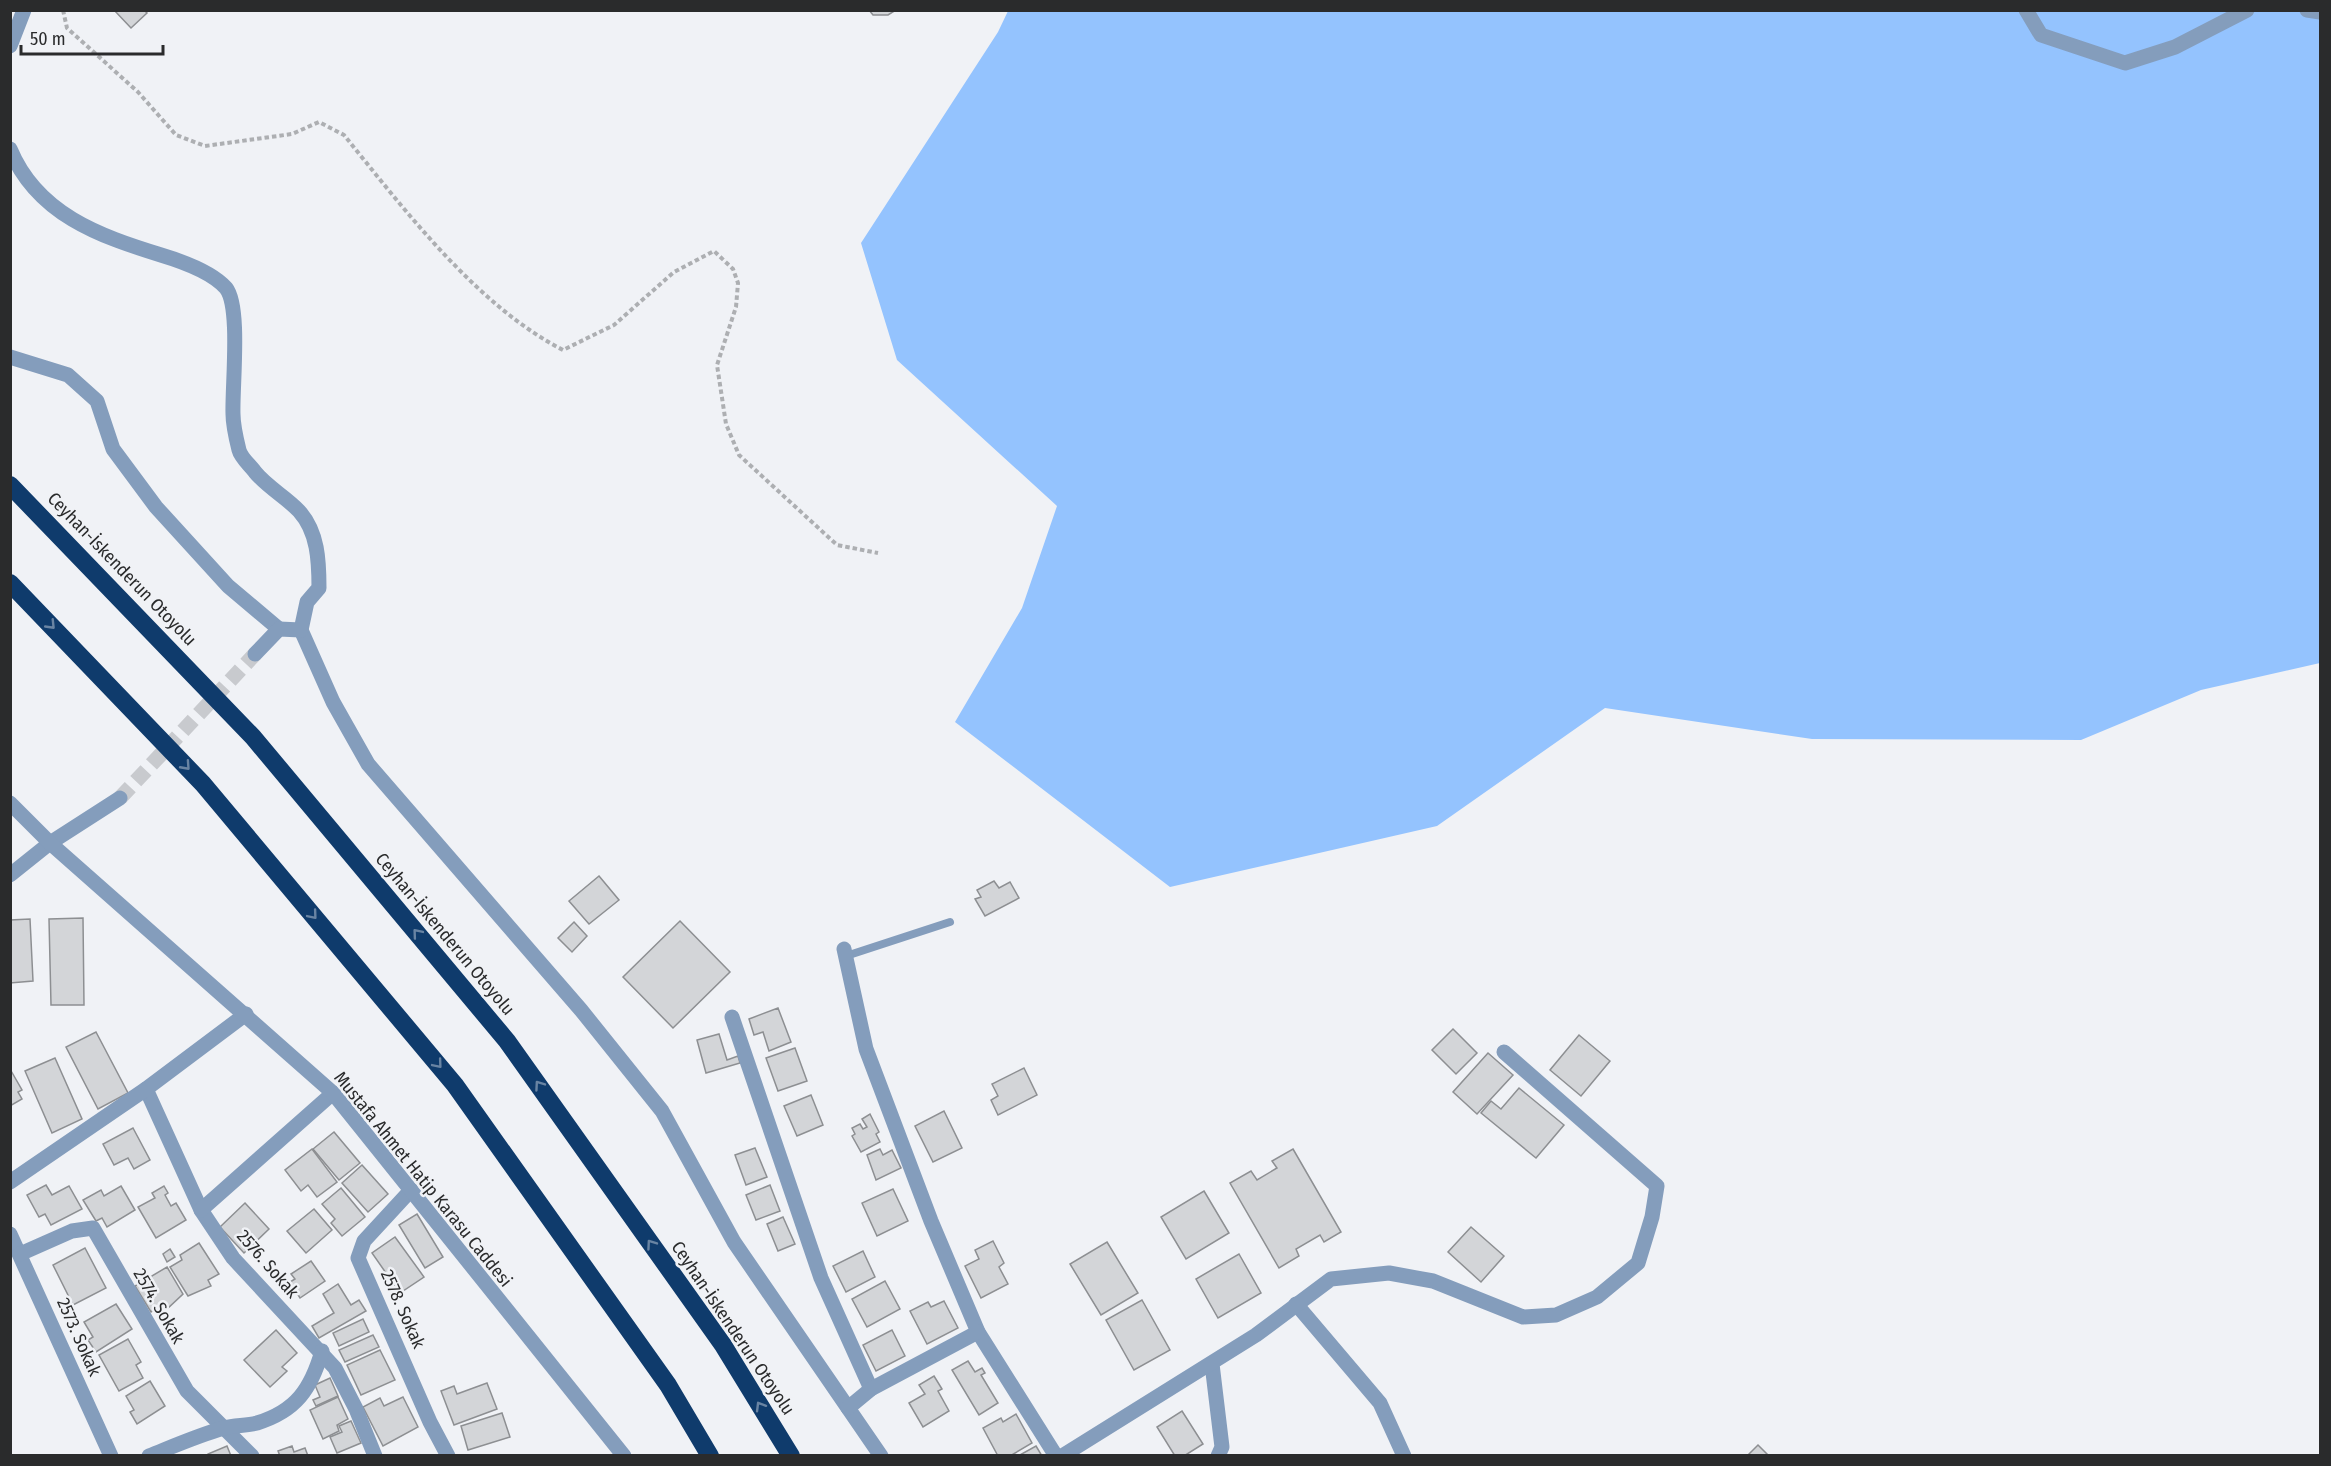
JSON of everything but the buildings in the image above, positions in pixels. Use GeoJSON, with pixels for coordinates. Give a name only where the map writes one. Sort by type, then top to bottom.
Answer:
{"type":"FeatureCollection","features":[{"type":"Feature","properties":{"kind":"highway","name":"Ceyhan-İskenderun Otoyolu"},"geometry":{"type":"LineString","coordinates":[[10,485],[253,736],[507,1041],[723,1345],[791,1455]]}},
{"type":"Feature","properties":{"kind":"highway"},"geometry":{"type":"LineString","coordinates":[[10,583],[203,784],[455,1085],[669,1386],[710,1455]]}},
{"type":"Feature","properties":{"kind":"street"},"geometry":{"type":"LineString","coordinates":[[10,46],[24,10]]}},
{"type":"Feature","properties":{"kind":"street"},"geometry":{"type":"LineString","coordinates":[[2026,10],[2041,35],[2125,63],[2175,47],[2247,10]]}},
{"type":"Feature","properties":{"kind":"street"},"geometry":{"type":"LineString","coordinates":[[2307,10],[2320,12]]}},
{"type":"Feature","properties":{"kind":"street"},"geometry":{"type":"LineString","coordinates":[[10,149],[25,177],[52,208],[84,226],[133,246],[180,261],[213,278],[226,288],[234,309],[233,417],[240,453],[261,479],[300,512],[314,534],[319,563],[319,588],[307,602],[301,630],[333,702],[368,764],[581,1010],[662,1111],[734,1242],[881,1455]]}},
{"type":"Feature","properties":{"kind":"street"},"geometry":{"type":"LineString","coordinates":[[10,357],[68,375],[97,401],[113,448],[156,507],[228,586],[279,629],[301,630]]}},
{"type":"Feature","properties":{"kind":"street"},"geometry":{"type":"LineString","coordinates":[[255,654],[279,629]]}},
{"type":"Feature","properties":{"kind":"street"},"geometry":{"type":"LineString","coordinates":[[10,875],[50,843],[120,798]]}},
{"type":"Feature","properties":{"kind":"street","name":"Mustafa Ahmet Hatip Karasu Caddesi"},"geometry":{"type":"LineString","coordinates":[[10,803],[50,843],[333,1093],[624,1455]]}},
{"type":"Feature","properties":{"kind":"street"},"geometry":{"type":"LineString","coordinates":[[845,952],[866,1049],[931,1221],[978,1332],[1056,1455]]}},
{"type":"Feature","properties":{"kind":"street"},"geometry":{"type":"LineString","coordinates":[[10,1182],[146,1089],[246,1014]]}},
{"type":"Feature","properties":{"kind":"street"},"geometry":{"type":"LineString","coordinates":[[732,1017],[821,1278],[871,1389]]}},
{"type":"Feature","properties":{"kind":"street"},"geometry":{"type":"LineString","coordinates":[[1062,1455],[1212,1364],[1332,1279],[1389,1273],[1433,1281],[1522,1317],[1556,1315],[1597,1297],[1638,1263],[1652,1217],[1657,1186],[1504,1052]]}},
{"type":"Feature","properties":{"kind":"street","name":"2576. Sokak"},"geometry":{"type":"LineString","coordinates":[[146,1089],[201,1210],[233,1258],[322,1351],[335,1368],[356,1409],[375,1455]]}},
{"type":"Feature","properties":{"kind":"street"},"geometry":{"type":"LineString","coordinates":[[201,1210],[333,1093]]}},
{"type":"Feature","properties":{"kind":"street","name":"2578. Sokak"},"geometry":{"type":"LineString","coordinates":[[411,1190],[364,1241],[358,1258],[430,1422],[448,1455]]}},
{"type":"Feature","properties":{"kind":"street","name":"2574. Sokak"},"geometry":{"type":"LineString","coordinates":[[20,1254],[72,1231],[93,1228],[187,1391],[252,1455]]}},
{"type":"Feature","properties":{"kind":"street","name":"2573. Sokak"},"geometry":{"type":"LineString","coordinates":[[10,1234],[111,1455]]}},
{"type":"Feature","properties":{"kind":"street"},"geometry":{"type":"LineString","coordinates":[[1296,1304],[1380,1403],[1404,1455]]}},
{"type":"Feature","properties":{"kind":"street"},"geometry":{"type":"LineString","coordinates":[[848,1408],[871,1389],[978,1332]]}},
{"type":"Feature","properties":{"kind":"street"},"geometry":{"type":"LineString","coordinates":[[149,1455],[224,1428],[255,1423],[282,1413],[294,1404],[314,1378],[322,1351]]}},
{"type":"Feature","properties":{"kind":"street"},"geometry":{"type":"LineString","coordinates":[[1212,1364],[1222,1447],[1218,1455]]}},
{"type":"Feature","properties":{"kind":"lane"},"geometry":{"type":"LineString","coordinates":[[845,952],[950,922]]}},
{"type":"Feature","properties":{"kind":"path"},"geometry":{"type":"LineString","coordinates":[[63,10],[68,28],[138,92],[176,135],[205,146],[292,134],[319,122],[344,135],[458,268],[517,321],[563,350],[614,325],[674,272],[714,251],[733,269],[738,283],[736,307],[717,365],[726,424],[739,455],[837,545],[878,554]]}},
{"type":"Feature","properties":{"kind":"shaded area"},"geometry":{"type":"Polygon","coordinates":[[[1008,11],[2320,11],[2320,663],[2201,690],[2081,740],[1812,739],[1605,708],[1437,826],[1170,887],[955,722],[1022,608],[1057,506],[897,360],[861,243],[998,32],[1008,11]]]}},
{"type":"Feature","properties":{"kind":"tunnel"},"geometry":{"type":"LineString","coordinates":[[120,798],[255,654]]}}]}
